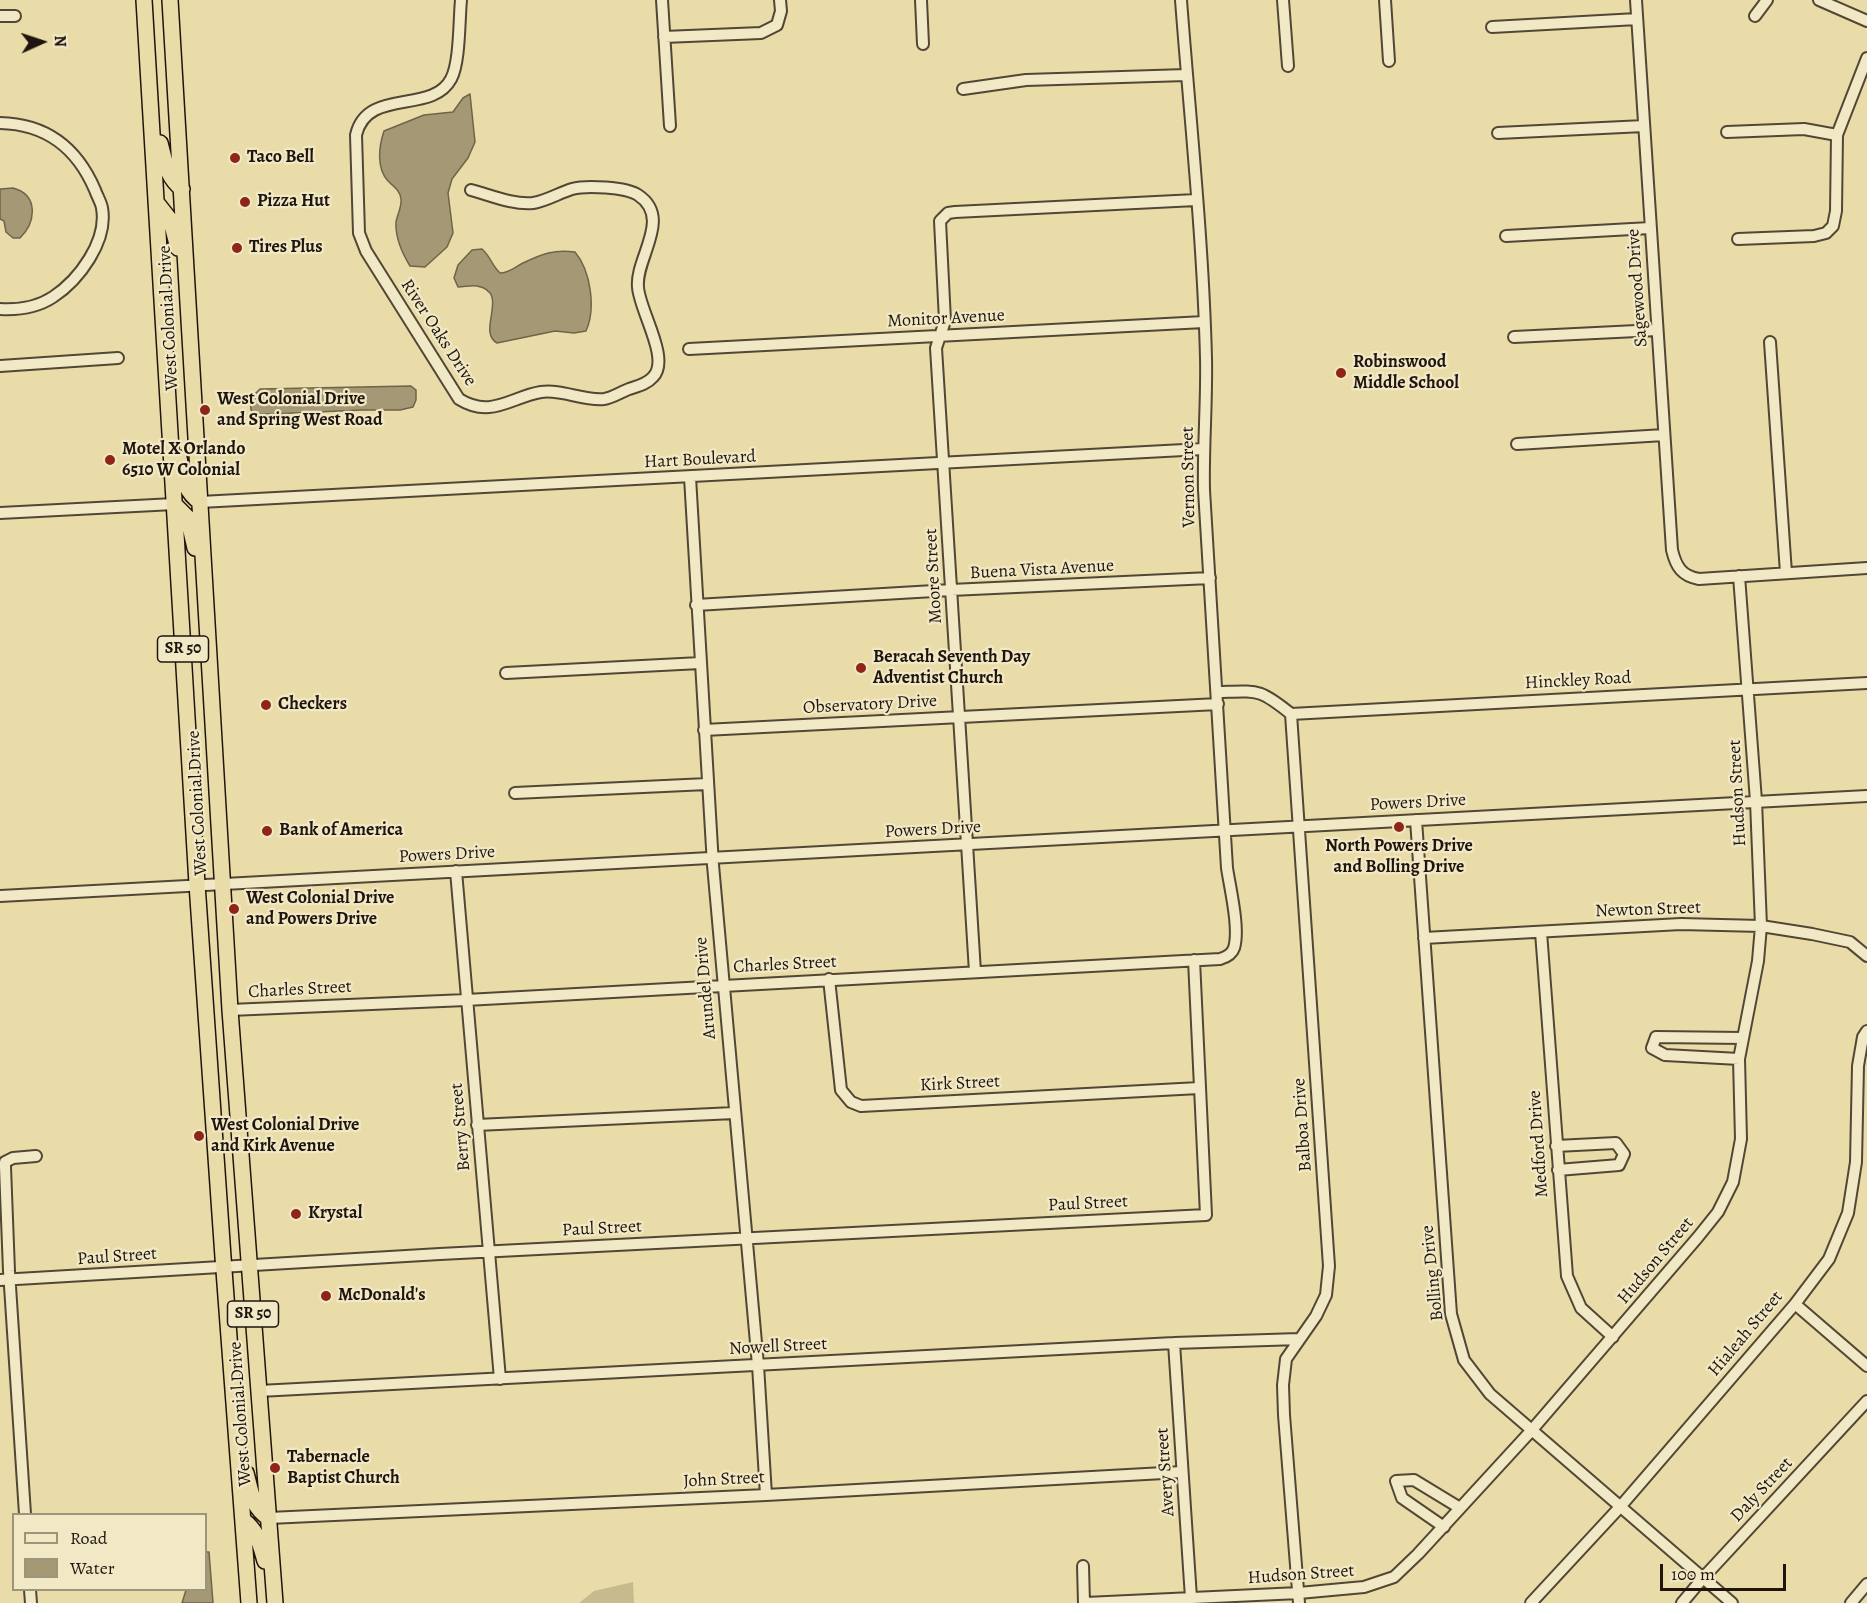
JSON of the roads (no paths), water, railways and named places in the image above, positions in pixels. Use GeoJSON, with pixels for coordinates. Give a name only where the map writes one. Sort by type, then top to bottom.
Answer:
{"type":"FeatureCollection","features":[{"type":"Feature","properties":{"kind":"highway","name":"West Colonial Drive"},"geometry":{"type":"LineString","coordinates":[[144,0],[197,884],[249,1603]]}},
{"type":"Feature","properties":{"kind":"highway","name":"West Colonial Drive"},"geometry":{"type":"LineString","coordinates":[[170,0],[230,1010],[274,1596]]}},
{"type":"Feature","properties":{"kind":"highway"},"geometry":{"type":"LineString","coordinates":[[151,108],[168,174],[172,181],[182,189]]}},
{"type":"Feature","properties":{"kind":"highway"},"geometry":{"type":"LineString","coordinates":[[156,202],[171,221],[187,283]]}},
{"type":"Feature","properties":{"kind":"highway"},"geometry":{"type":"LineString","coordinates":[[169,414],[187,490],[200,502]]}},
{"type":"Feature","properties":{"kind":"highway"},"geometry":{"type":"LineString","coordinates":[[174,504],[188,518],[205,591]]}},
{"type":"Feature","properties":{"kind":"highway"},"geometry":{"type":"LineString","coordinates":[[237,1442],[255,1505],[268,1518]]}},
{"type":"Feature","properties":{"kind":"highway"},"geometry":{"type":"LineString","coordinates":[[243,1520],[256,1532],[274,1596]]}},
{"type":"Feature","properties":{"kind":"street","name":"River Oaks Drive"},"geometry":{"type":"LineString","coordinates":[[461,0],[456,67],[451,80],[442,90],[432,96],[384,106],[369,113],[359,123],[356,135],[359,233],[366,250],[459,399],[471,407],[508,404],[546,392],[605,399],[645,384],[655,376],[660,367],[659,355],[639,297],[637,284],[653,228],[653,216],[648,203],[637,194],[627,191],[589,187],[574,189],[536,202],[523,203],[471,190]]}},
{"type":"Feature","properties":{"kind":"street"},"geometry":{"type":"LineString","coordinates":[[662,0],[670,126]]}},
{"type":"Feature","properties":{"kind":"street"},"geometry":{"type":"LineString","coordinates":[[664,36],[761,33],[777,26],[781,11],[780,0]]}},
{"type":"Feature","properties":{"kind":"street"},"geometry":{"type":"LineString","coordinates":[[921,0],[923,44]]}},
{"type":"Feature","properties":{"kind":"street","name":"Vernon Street"},"geometry":{"type":"LineString","coordinates":[[1181,0],[1204,322],[1206,392],[1203,449],[1227,868],[1234,917],[1235,938],[1231,953]]}},
{"type":"Feature","properties":{"kind":"street"},"geometry":{"type":"LineString","coordinates":[[1283,0],[1288,66]]}},
{"type":"Feature","properties":{"kind":"street"},"geometry":{"type":"LineString","coordinates":[[1385,0],[1389,61]]}},
{"type":"Feature","properties":{"kind":"street","name":"Sagewood Drive"},"geometry":{"type":"LineString","coordinates":[[1636,0],[1671,550],[1675,564],[1689,577],[1699,579],[1739,576]]}},
{"type":"Feature","properties":{"kind":"street"},"geometry":{"type":"LineString","coordinates":[[1755,16],[1767,0]]}},
{"type":"Feature","properties":{"kind":"street"},"geometry":{"type":"LineString","coordinates":[[1819,0],[1867,21]]}},
{"type":"Feature","properties":{"kind":"street"},"geometry":{"type":"LineString","coordinates":[[0,16],[15,16]]}},
{"type":"Feature","properties":{"kind":"street"},"geometry":{"type":"LineString","coordinates":[[1492,27],[1637,19]]}},
{"type":"Feature","properties":{"kind":"street"},"geometry":{"type":"LineString","coordinates":[[1738,239],[1814,236],[1826,233],[1833,226],[1836,211],[1837,135],[1862,86],[1867,58]]}},
{"type":"Feature","properties":{"kind":"street"},"geometry":{"type":"LineString","coordinates":[[963,89],[1026,80],[1186,75]]}},
{"type":"Feature","properties":{"kind":"street"},"geometry":{"type":"LineString","coordinates":[[0,123],[15,123],[39,129],[61,142],[79,160],[102,208],[100,234],[90,260],[72,281],[53,298],[33,306],[0,309]]}},
{"type":"Feature","properties":{"kind":"street"},"geometry":{"type":"LineString","coordinates":[[1498,133],[1644,126]]}},
{"type":"Feature","properties":{"kind":"street"},"geometry":{"type":"LineString","coordinates":[[1727,132],[1804,129],[1837,135]]}},
{"type":"Feature","properties":{"kind":"street","name":"Moore Street"},"geometry":{"type":"LineString","coordinates":[[975,972],[936,348],[945,321],[940,221],[943,216],[955,212],[1196,200]]}},
{"type":"Feature","properties":{"kind":"street"},"geometry":{"type":"LineString","coordinates":[[1506,236],[1650,228]]}},
{"type":"Feature","properties":{"kind":"street","name":"Monitor Avenue"},"geometry":{"type":"LineString","coordinates":[[689,350],[1204,322]]}},
{"type":"Feature","properties":{"kind":"street"},"geometry":{"type":"LineString","coordinates":[[1514,337],[1657,330]]}},
{"type":"Feature","properties":{"kind":"street"},"geometry":{"type":"LineString","coordinates":[[1770,342],[1786,573]]}},
{"type":"Feature","properties":{"kind":"street"},"geometry":{"type":"LineString","coordinates":[[0,366],[118,358]]}},
{"type":"Feature","properties":{"kind":"street"},"geometry":{"type":"LineString","coordinates":[[1516,444],[1664,435]]}},
{"type":"Feature","properties":{"kind":"street","name":"Hart Boulevard"},"geometry":{"type":"LineString","coordinates":[[200,502],[1203,449]]}},
{"type":"Feature","properties":{"kind":"street","name":"Arundel Drive"},"geometry":{"type":"LineString","coordinates":[[690,477],[712,858],[758,1365],[766,1495]]}},
{"type":"Feature","properties":{"kind":"street"},"geometry":{"type":"LineString","coordinates":[[0,513],[174,504]]}},
{"type":"Feature","properties":{"kind":"street"},"geometry":{"type":"LineString","coordinates":[[1739,576],[1867,568]]}},
{"type":"Feature","properties":{"kind":"street","name":"Hudson Street"},"geometry":{"type":"LineString","coordinates":[[1085,1603],[1191,1598],[1299,1598],[1364,1587],[1394,1577],[1444,1527],[1531,1431],[1718,1212],[1733,1182],[1741,1139],[1739,1059],[1758,961],[1761,926],[1756,801],[1739,576]]}},
{"type":"Feature","properties":{"kind":"street","name":"Buena Vista Avenue"},"geometry":{"type":"LineString","coordinates":[[696,605],[1210,578]]}},
{"type":"Feature","properties":{"kind":"street"},"geometry":{"type":"LineString","coordinates":[[506,673],[700,663]]}},
{"type":"Feature","properties":{"kind":"street","name":"Hinckley Road"},"geometry":{"type":"LineString","coordinates":[[1292,714],[1867,683]]}},
{"type":"Feature","properties":{"kind":"street"},"geometry":{"type":"LineString","coordinates":[[1218,698],[1257,692],[1274,700],[1292,714]]}},
{"type":"Feature","properties":{"kind":"street","name":"Observatory Drive"},"geometry":{"type":"LineString","coordinates":[[704,730],[959,717],[1218,698]]}},
{"type":"Feature","properties":{"kind":"street","name":"Balboa Drive"},"geometry":{"type":"LineString","coordinates":[[1292,714],[1329,1266],[1326,1294],[1316,1316],[1286,1359],[1283,1385],[1299,1598]]}},
{"type":"Feature","properties":{"kind":"street"},"geometry":{"type":"LineString","coordinates":[[515,793],[707,784]]}},
{"type":"Feature","properties":{"kind":"street","name":"Powers Drive"},"geometry":{"type":"LineString","coordinates":[[0,896],[1867,796]]}},
{"type":"Feature","properties":{"kind":"street","name":"Bolling Drive"},"geometry":{"type":"LineString","coordinates":[[1416,820],[1451,1314],[1464,1360],[1490,1394],[1732,1603]]}},
{"type":"Feature","properties":{"kind":"street","name":"Berry Street"},"geometry":{"type":"LineString","coordinates":[[456,872],[500,1379]]}},
{"type":"Feature","properties":{"kind":"street","name":"Newton Street"},"geometry":{"type":"LineString","coordinates":[[1424,938],[1681,924],[1761,926],[1850,942],[1867,956]]}},
{"type":"Feature","properties":{"kind":"street","name":"Medford Drive"},"geometry":{"type":"LineString","coordinates":[[1541,932],[1567,1276],[1581,1308],[1613,1337]]}},
{"type":"Feature","properties":{"kind":"street","name":"Charles Street"},"geometry":{"type":"LineString","coordinates":[[230,1010],[466,1000],[1220,959],[1231,953]]}},
{"type":"Feature","properties":{"kind":"street"},"geometry":{"type":"LineString","coordinates":[[1194,960],[1199,1088]]}},
{"type":"Feature","properties":{"kind":"street","name":"Kirk Street"},"geometry":{"type":"LineString","coordinates":[[829,979],[841,1090],[852,1102],[861,1106],[1199,1088]]}},
{"type":"Feature","properties":{"kind":"street","name":"Hialeah Street"},"geometry":{"type":"LineString","coordinates":[[1531,1603],[1620,1507],[1794,1304],[1829,1259],[1848,1213],[1856,1162],[1858,1066],[1863,1037],[1867,1031]]}},
{"type":"Feature","properties":{"kind":"street"},"geometry":{"type":"LineString","coordinates":[[1739,1059],[1665,1055],[1652,1048],[1656,1037],[1743,1038]]}},
{"type":"Feature","properties":{"kind":"street","name":"Paul Street"},"geometry":{"type":"LineString","coordinates":[[5,1280],[223,1266],[1206,1215],[1199,1088]]}},
{"type":"Feature","properties":{"kind":"street"},"geometry":{"type":"LineString","coordinates":[[477,1125],[734,1113]]}},
{"type":"Feature","properties":{"kind":"street"},"geometry":{"type":"LineString","coordinates":[[1556,1146],[1617,1143],[1624,1154],[1619,1165],[1558,1170]]}},
{"type":"Feature","properties":{"kind":"street"},"geometry":{"type":"LineString","coordinates":[[25,1513],[5,1280],[6,1162],[13,1158],[36,1156]]}},
{"type":"Feature","properties":{"kind":"street"},"geometry":{"type":"LineString","coordinates":[[1794,1304],[1867,1366]]}},
{"type":"Feature","properties":{"kind":"street","name":"Nowell Street"},"geometry":{"type":"LineString","coordinates":[[259,1391],[1174,1343],[1299,1339]]}},
{"type":"Feature","properties":{"kind":"street","name":"Avery Street"},"geometry":{"type":"LineString","coordinates":[[1174,1343],[1191,1598]]}},
{"type":"Feature","properties":{"kind":"street","name":"Daly Street"},"geometry":{"type":"LineString","coordinates":[[1682,1603],[1867,1401]]}},
{"type":"Feature","properties":{"kind":"street","name":"John Street"},"geometry":{"type":"LineString","coordinates":[[268,1518],[766,1495],[1182,1472]]}},
{"type":"Feature","properties":{"kind":"street"},"geometry":{"type":"LineString","coordinates":[[1444,1527],[1402,1498],[1396,1481],[1414,1480],[1460,1508]]}},
{"type":"Feature","properties":{"kind":"street"},"geometry":{"type":"LineString","coordinates":[[1083,1566],[1085,1603]]}},
{"type":"Feature","properties":{"kind":"street"},"geometry":{"type":"LineString","coordinates":[[1851,1603],[1867,1584]]}},
{"type":"Feature","properties":{"kind":"water"},"geometry":{"type":"Polygon","coordinates":[[[470,94],[475,142],[468,158],[452,179],[448,193],[453,233],[447,247],[425,267],[410,266],[397,234],[396,222],[401,199],[398,191],[384,176],[380,163],[384,131],[424,115],[453,112],[463,98],[470,94]]]}},
{"type":"Feature","properties":{"kind":"water"},"geometry":{"type":"Polygon","coordinates":[[[13,188],[27,197],[32,210],[29,224],[20,238],[13,238],[6,232],[4,221],[0,219],[0,189],[13,188]]]}},
{"type":"Feature","properties":{"kind":"water"},"geometry":{"type":"Polygon","coordinates":[[[482,249],[500,273],[548,253],[575,252],[585,269],[590,290],[591,312],[586,331],[574,333],[555,331],[497,343],[490,330],[492,296],[487,290],[477,286],[458,287],[454,278],[458,265],[472,250],[482,249]]]}},
{"type":"Feature","properties":{"kind":"water"},"geometry":{"type":"Polygon","coordinates":[[[411,386],[416,390],[413,407],[400,410],[256,414],[251,410],[250,399],[260,389],[411,386]]]}},
{"type":"Feature","properties":{"kind":"water"},"geometry":{"type":"Polygon","coordinates":[[[207,1552],[209,1552],[213,1603],[182,1603],[186,1591],[207,1591],[207,1552]]]}},
{"type":"Feature","properties":{"kind":"place","name":"Taco Bell"},"geometry":{"type":"Point","coordinates":[235,158]}},
{"type":"Feature","properties":{"kind":"place","name":"Pizza Hut"},"geometry":{"type":"Point","coordinates":[245,202]}},
{"type":"Feature","properties":{"kind":"place","name":"Tires Plus"},"geometry":{"type":"Point","coordinates":[237,248]}},
{"type":"Feature","properties":{"kind":"place","name":"Robinswood Middle School"},"geometry":{"type":"Point","coordinates":[1341,373]}},
{"type":"Feature","properties":{"kind":"place","name":"West Colonial Drive and Spring West Road"},"geometry":{"type":"Point","coordinates":[205,410]}},
{"type":"Feature","properties":{"kind":"place","name":"Motel X Orlando 6510 W Colonial"},"geometry":{"type":"Point","coordinates":[110,460]}},
{"type":"Feature","properties":{"kind":"place","name":"Beracah Seventh Day Adventist Church"},"geometry":{"type":"Point","coordinates":[861,668]}},
{"type":"Feature","properties":{"kind":"place","name":"Checkers"},"geometry":{"type":"Point","coordinates":[266,705]}},
{"type":"Feature","properties":{"kind":"place","name":"North Powers Drive and Bolling Drive"},"geometry":{"type":"Point","coordinates":[1399,827]}},
{"type":"Feature","properties":{"kind":"place","name":"Bank of America"},"geometry":{"type":"Point","coordinates":[267,831]}},
{"type":"Feature","properties":{"kind":"place","name":"West Colonial Drive and Powers Drive"},"geometry":{"type":"Point","coordinates":[234,909]}},
{"type":"Feature","properties":{"kind":"place","name":"West Colonial Drive and Kirk Avenue"},"geometry":{"type":"Point","coordinates":[199,1136]}},
{"type":"Feature","properties":{"kind":"place","name":"Krystal"},"geometry":{"type":"Point","coordinates":[296,1214]}},
{"type":"Feature","properties":{"kind":"place","name":"McDonald's"},"geometry":{"type":"Point","coordinates":[326,1296]}},
{"type":"Feature","properties":{"kind":"place","name":"Tabernacle Baptist Church"},"geometry":{"type":"Point","coordinates":[275,1468]}}]}
